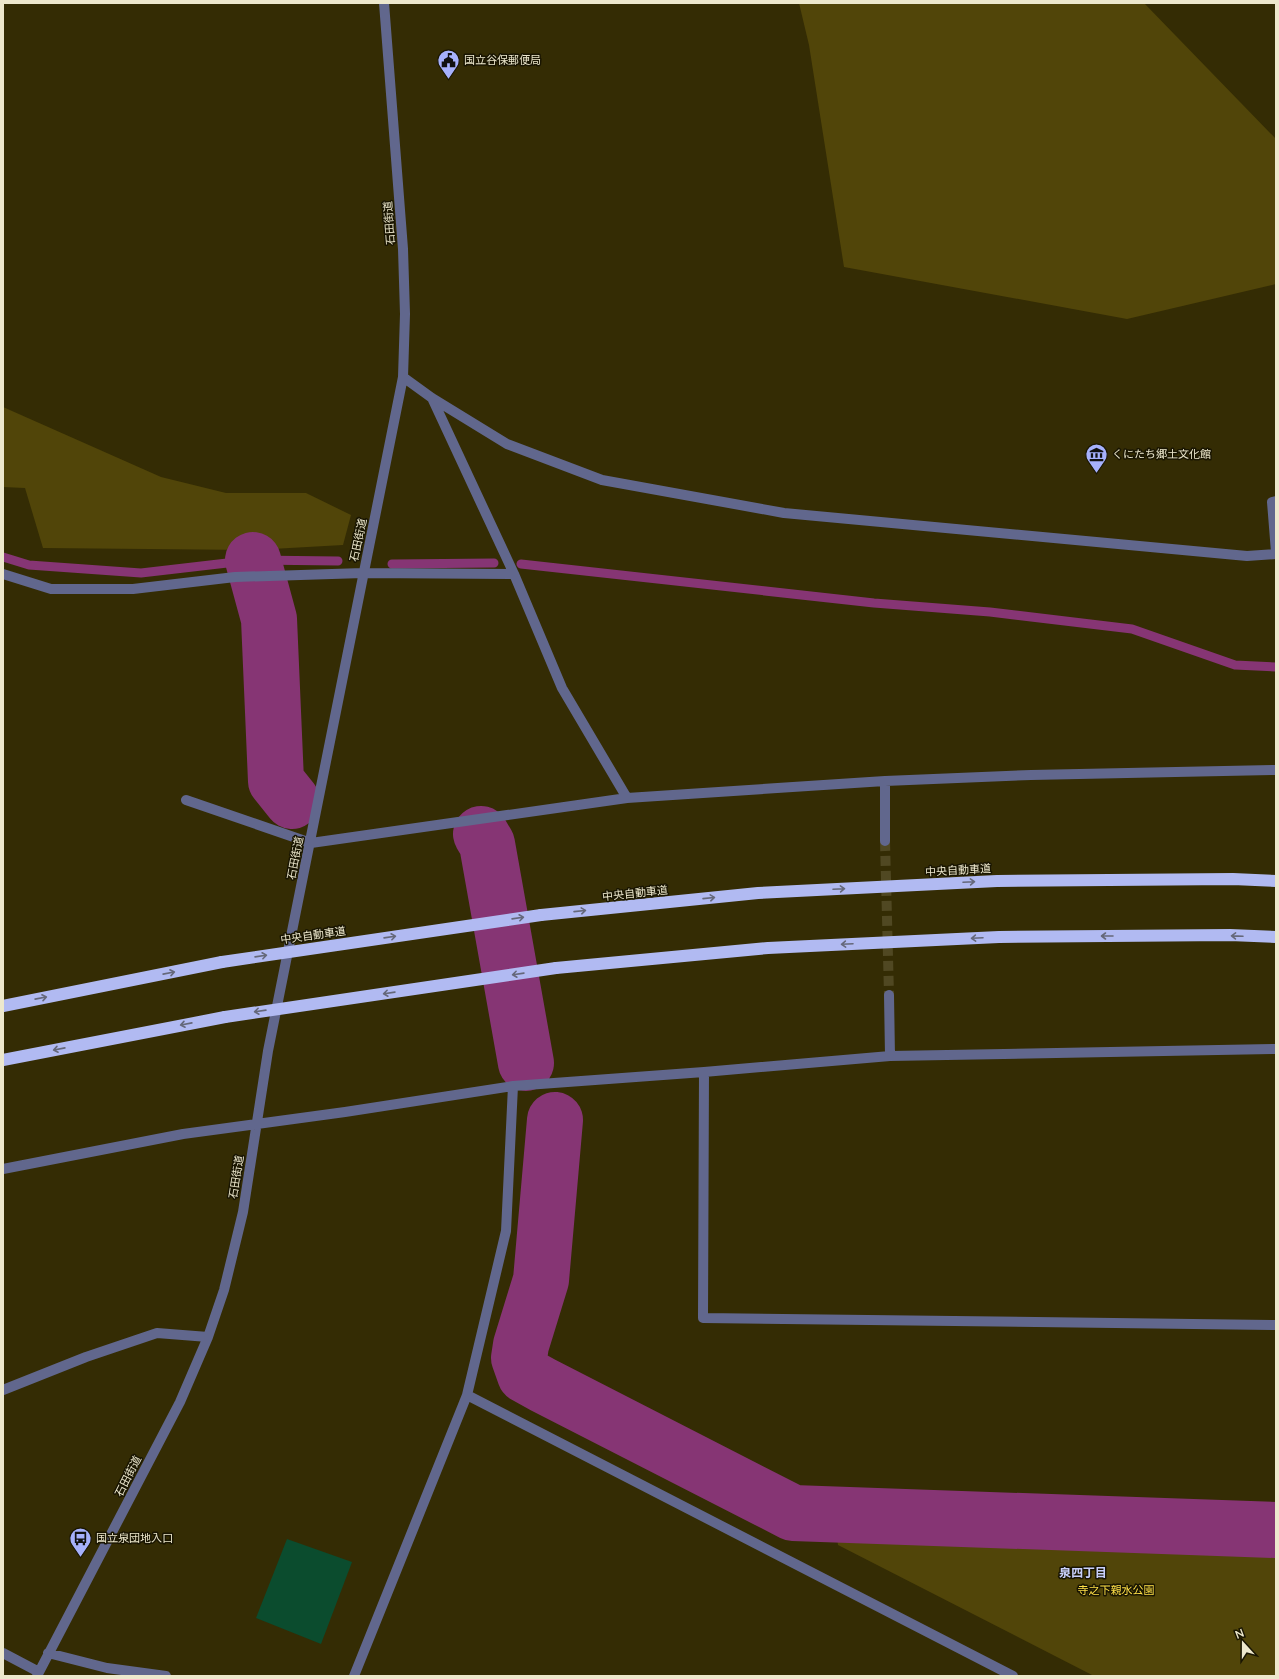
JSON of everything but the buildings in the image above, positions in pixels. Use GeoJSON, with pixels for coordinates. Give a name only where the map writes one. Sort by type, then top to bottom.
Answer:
{"type":"FeatureCollection","features":[{"type":"Feature","properties":{"kind":"highway","name":"中央自動車道"},"geometry":{"type":"LineString","coordinates":[[3,1006],[222,962],[541,915],[758,893],[997,881],[1233,879],[1276,881]]}},
{"type":"Feature","properties":{"kind":"highway"},"geometry":{"type":"LineString","coordinates":[[3,1060],[225,1017],[556,968],[768,948],[991,937],[1230,935],[1276,937]]}},
{"type":"Feature","properties":{"kind":"street","name":"石田街道"},"geometry":{"type":"LineString","coordinates":[[38,1674],[176,1408],[208,1337],[224,1290],[243,1212],[268,1051],[311,843],[363,573],[403,377],[405,314],[403,249],[384,3]]}},
{"type":"Feature","properties":{"kind":"street"},"geometry":{"type":"LineString","coordinates":[[403,377],[432,398],[506,444],[602,480],[784,513],[1246,556],[1276,554],[1272,502],[1276,501]]}},
{"type":"Feature","properties":{"kind":"street"},"geometry":{"type":"LineString","coordinates":[[432,398],[514,574],[562,688],[627,798]]}},
{"type":"Feature","properties":{"kind":"street"},"geometry":{"type":"LineString","coordinates":[[3,574],[52,589],[133,589],[235,577],[363,573],[514,574]]}},
{"type":"Feature","properties":{"kind":"street"},"geometry":{"type":"LineString","coordinates":[[186,800],[311,843],[627,798],[885,781],[1031,775],[1276,770]]}},
{"type":"Feature","properties":{"kind":"street"},"geometry":{"type":"LineString","coordinates":[[885,781],[885,841]]}},
{"type":"Feature","properties":{"kind":"street"},"geometry":{"type":"LineString","coordinates":[[889,995],[890,1056]]}},
{"type":"Feature","properties":{"kind":"street"},"geometry":{"type":"LineString","coordinates":[[3,1169],[183,1134],[345,1112],[513,1086],[890,1056],[1276,1049]]}},
{"type":"Feature","properties":{"kind":"street"},"geometry":{"type":"LineString","coordinates":[[704,1072],[703,1318],[1276,1325]]}},
{"type":"Feature","properties":{"kind":"street"},"geometry":{"type":"LineString","coordinates":[[354,1676],[467,1395],[506,1231],[513,1086]]}},
{"type":"Feature","properties":{"kind":"street"},"geometry":{"type":"LineString","coordinates":[[3,1390],[86,1357],[158,1333],[208,1337]]}},
{"type":"Feature","properties":{"kind":"street"},"geometry":{"type":"LineString","coordinates":[[467,1395],[1013,1676]]}},
{"type":"Feature","properties":{"kind":"street"},"geometry":{"type":"LineString","coordinates":[[3,1653],[38,1674]]}},
{"type":"Feature","properties":{"kind":"street"},"geometry":{"type":"LineString","coordinates":[[48,1653],[107,1668],[166,1676]]}},
{"type":"Feature","properties":{"kind":"green space"},"geometry":{"type":"Polygon","coordinates":[[[799,3],[1144,3],[1276,139],[1276,284],[1127,319],[844,267],[809,45],[799,3]]]}},
{"type":"Feature","properties":{"kind":"green space"},"geometry":{"type":"Polygon","coordinates":[[[3,407],[161,477],[226,493],[306,493],[351,515],[343,545],[252,550],[43,548],[25,488],[3,487],[3,407]]]}},
{"type":"Feature","properties":{"kind":"green space","name":"寺之下親水公園"},"geometry":{"type":"Polygon","coordinates":[[[833,1501],[1276,1507],[1276,1676],[1094,1676],[838,1545],[833,1501]]]}},
{"type":"Feature","properties":{"kind":"waterway"},"geometry":{"type":"LineString","coordinates":[[3,557],[29,565],[141,573],[253,560],[338,561]]}},
{"type":"Feature","properties":{"kind":"waterway"},"geometry":{"type":"LineString","coordinates":[[253,560],[269,619],[276,781],[292,801]]}},
{"type":"Feature","properties":{"kind":"waterway"},"geometry":{"type":"LineString","coordinates":[[392,564],[494,563]]}},
{"type":"Feature","properties":{"kind":"waterway"},"geometry":{"type":"LineString","coordinates":[[521,564],[874,603],[990,612],[1132,629],[1235,665],[1276,667]]}},
{"type":"Feature","properties":{"kind":"waterway"},"geometry":{"type":"LineString","coordinates":[[481,834],[487,844],[526,1063]]}},
{"type":"Feature","properties":{"kind":"waterway"},"geometry":{"type":"LineString","coordinates":[[555,1120],[541,1280],[521,1345],[519,1358],[525,1375],[793,1513],[1276,1530]]}},
{"type":"Feature","properties":{"kind":"tunnel"},"geometry":{"type":"LineString","coordinates":[[885,841],[889,995]]}},
{"type":"Feature","properties":{"kind":"place","name":"国立谷保郵便局"},"geometry":{"type":"Point","coordinates":[449,80]}},
{"type":"Feature","properties":{"kind":"place","name":"くにたち郷土文化館"},"geometry":{"type":"Point","coordinates":[1096,474]}},
{"type":"Feature","properties":{"kind":"place","name":"国立泉団地入口"},"geometry":{"type":"Point","coordinates":[81,1558]}},
{"type":"Feature","properties":{"kind":"district","name":"泉四丁目"},"geometry":{"type":"Point","coordinates":[1083,1573]}}]}
